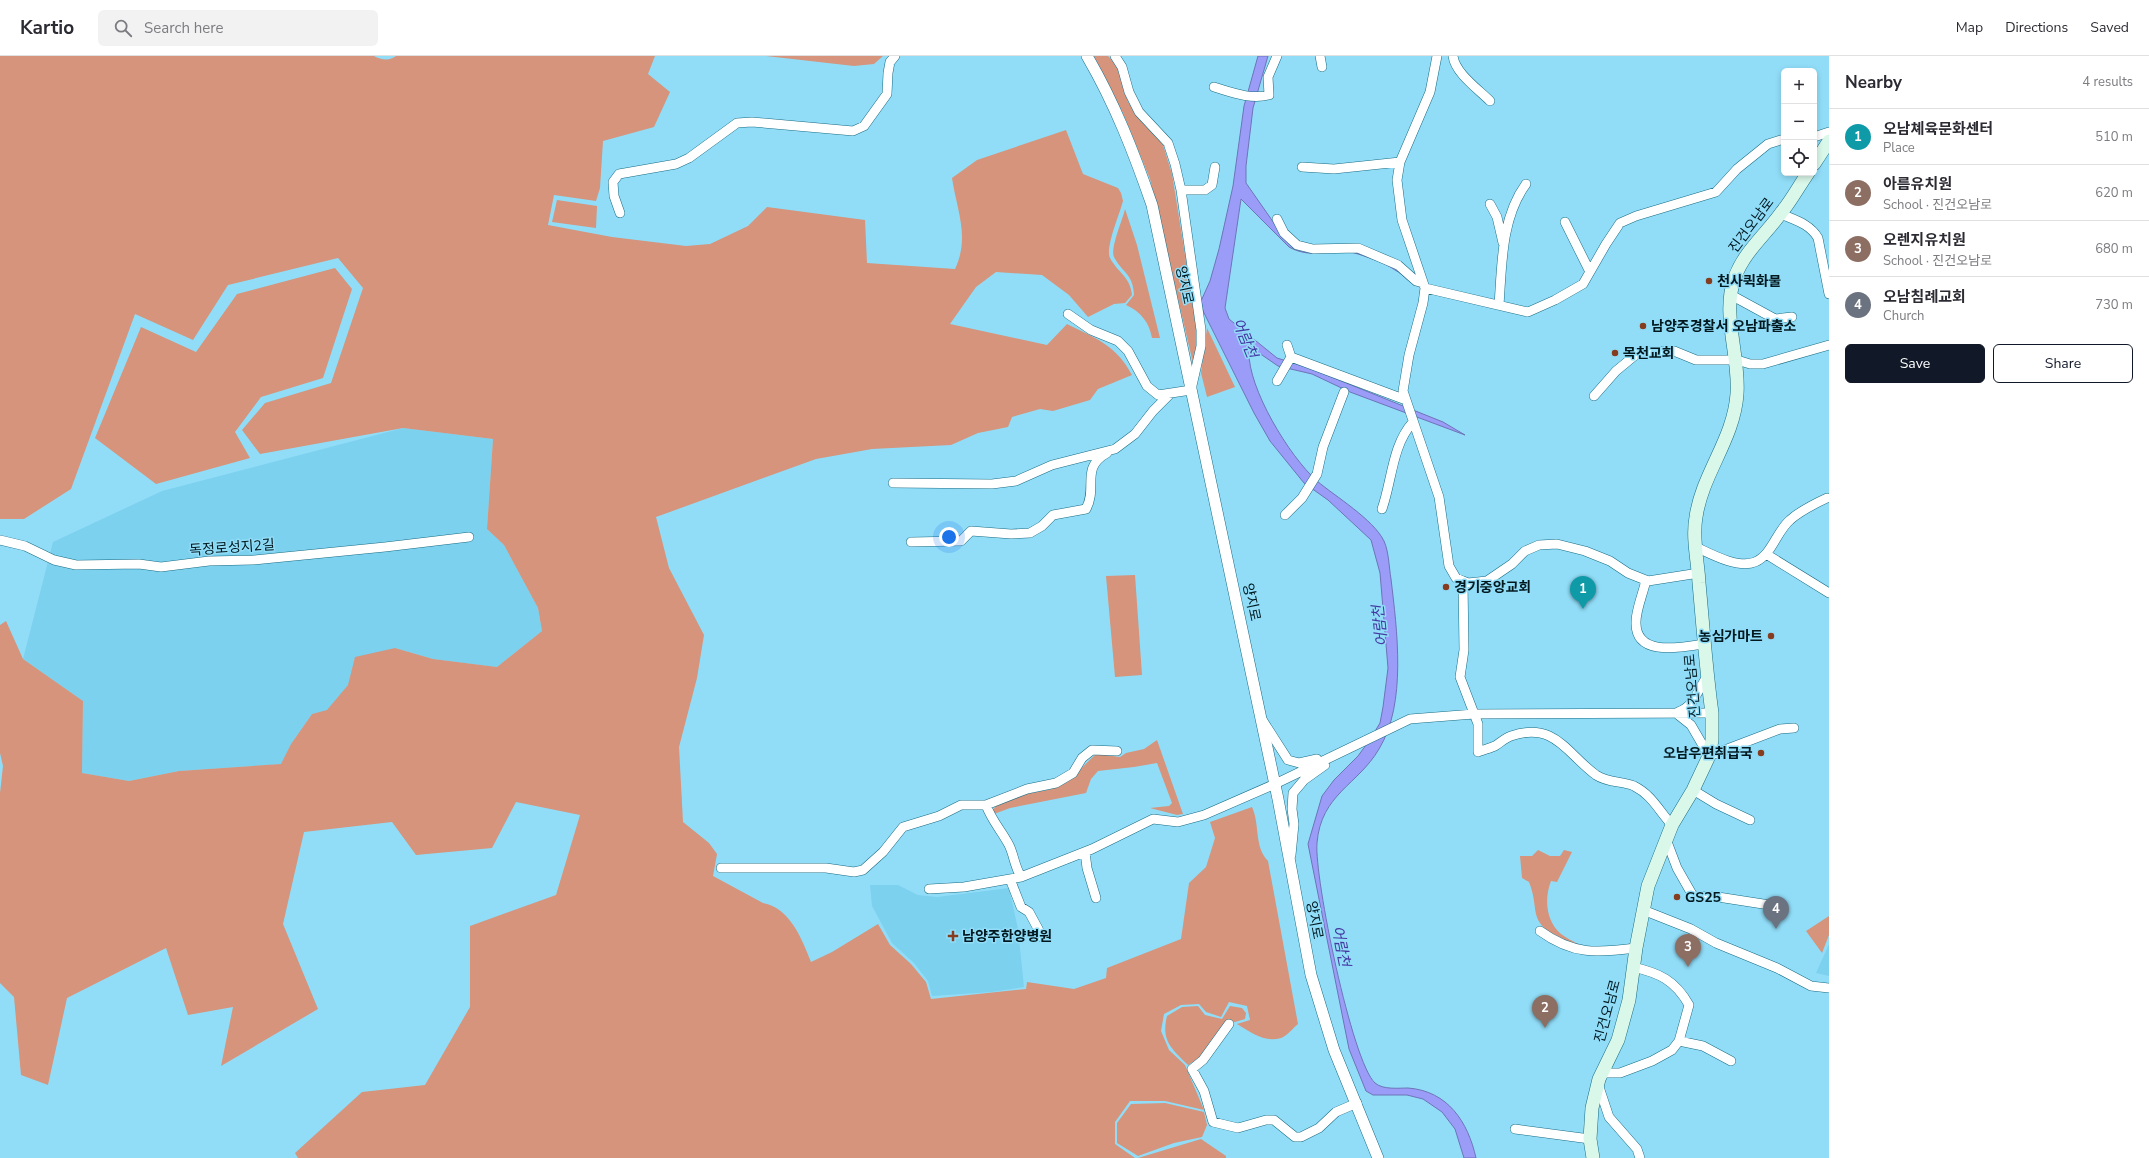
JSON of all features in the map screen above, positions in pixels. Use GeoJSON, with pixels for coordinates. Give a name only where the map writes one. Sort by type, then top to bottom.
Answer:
{"type":"FeatureCollection","features":[{"type":"Feature","properties":{"kind":"main road"},"geometry":{"type":"LineString","coordinates":[[1817,159],[1829,141]]}},
{"type":"Feature","properties":{"kind":"main road","name":"진건오남로"},"geometry":{"type":"LineString","coordinates":[[1593,1158],[1590,1139],[1592,1108],[1600,1079],[1618,1040],[1629,1000],[1636,948],[1648,886],[1672,825],[1693,790],[1710,756],[1712,740],[1712,713],[1707,677],[1696,547],[1696,517],[1699,502],[1735,414],[1738,393],[1730,295],[1734,277],[1740,266],[1781,214],[1806,176]]}},
{"type":"Feature","properties":{"kind":"street"},"geometry":{"type":"LineString","coordinates":[[620,213],[614,196],[613,182],[620,174],[676,164],[689,158],[737,123],[752,122],[853,131],[864,126],[887,94],[890,62],[895,56]]}},
{"type":"Feature","properties":{"kind":"street","name":"양지로"},"geometry":{"type":"LineString","coordinates":[[1087,56],[1118,115],[1134,152],[1152,205],[1261,716],[1314,988],[1334,1050],[1378,1158]]}},
{"type":"Feature","properties":{"kind":"street"},"geometry":{"type":"LineString","coordinates":[[1068,314],[1091,330],[1118,341],[1128,351],[1147,386],[1158,396],[1191,390],[1201,346],[1201,330],[1181,190],[1168,143],[1139,112],[1129,92],[1122,67],[1115,56]]}},
{"type":"Feature","properties":{"kind":"street"},"geometry":{"type":"LineString","coordinates":[[1214,86],[1242,95],[1263,97],[1269,95],[1268,78],[1277,56]]}},
{"type":"Feature","properties":{"kind":"street"},"geometry":{"type":"LineString","coordinates":[[1320,56],[1322,67]]}},
{"type":"Feature","properties":{"kind":"street"},"geometry":{"type":"LineString","coordinates":[[1437,56],[1437,65],[1430,92],[1400,162],[1397,180],[1402,220],[1424,285],[1423,303],[1403,381],[1403,391],[1439,497],[1449,566],[1456,578],[1468,583],[1487,581],[1512,564],[1525,551],[1539,545],[1556,544],[1585,551],[1610,560],[1628,573],[1646,580],[1699,573]]}},
{"type":"Feature","properties":{"kind":"street"},"geometry":{"type":"LineString","coordinates":[[1453,56],[1454,63],[1459,70],[1490,101]]}},
{"type":"Feature","properties":{"kind":"street"},"geometry":{"type":"LineString","coordinates":[[1817,136],[1829,132]]}},
{"type":"Feature","properties":{"kind":"street"},"geometry":{"type":"LineString","coordinates":[[1277,219],[1284,233],[1297,245],[1313,249],[1358,248],[1398,266],[1416,281],[1424,285],[1498,306],[1528,312],[1555,300],[1583,284],[1620,223],[1636,216],[1716,192],[1737,169],[1761,149],[1768,144],[1781,139]]}},
{"type":"Feature","properties":{"kind":"street"},"geometry":{"type":"LineString","coordinates":[[1302,167],[1334,169],[1400,162]]}},
{"type":"Feature","properties":{"kind":"street"},"geometry":{"type":"LineString","coordinates":[[1181,190],[1206,190],[1212,185],[1215,179],[1215,167]]}},
{"type":"Feature","properties":{"kind":"street"},"geometry":{"type":"LineString","coordinates":[[1498,306],[1503,244],[1518,195],[1526,184]]}},
{"type":"Feature","properties":{"kind":"street"},"geometry":{"type":"LineString","coordinates":[[1490,204],[1497,217],[1503,244]]}},
{"type":"Feature","properties":{"kind":"street"},"geometry":{"type":"LineString","coordinates":[[1781,214],[1813,230],[1818,238],[1829,294]]}},
{"type":"Feature","properties":{"kind":"street"},"geometry":{"type":"LineString","coordinates":[[1565,222],[1590,272]]}},
{"type":"Feature","properties":{"kind":"street"},"geometry":{"type":"LineString","coordinates":[[1730,295],[1775,319],[1792,317]]}},
{"type":"Feature","properties":{"kind":"street"},"geometry":{"type":"LineString","coordinates":[[1277,381],[1291,357],[1287,345]]}},
{"type":"Feature","properties":{"kind":"street"},"geometry":{"type":"LineString","coordinates":[[1594,396],[1616,371],[1639,352],[1674,351],[1696,360],[1736,360],[1750,364],[1763,364],[1829,345]]}},
{"type":"Feature","properties":{"kind":"street"},"geometry":{"type":"LineString","coordinates":[[1291,357],[1406,400]]}},
{"type":"Feature","properties":{"kind":"street"},"geometry":{"type":"LineString","coordinates":[[1284,515],[1306,492],[1316,474],[1323,447],[1344,392]]}},
{"type":"Feature","properties":{"kind":"street"},"geometry":{"type":"LineString","coordinates":[[911,542],[961,541],[971,531],[1011,534],[1030,533],[1042,526],[1053,515],[1086,509],[1091,500],[1091,468],[1097,459],[1115,449],[1135,434],[1153,410],[1169,395]]}},
{"type":"Feature","properties":{"kind":"street"},"geometry":{"type":"LineString","coordinates":[[1382,509],[1400,443],[1412,420]]}},
{"type":"Feature","properties":{"kind":"street"},"geometry":{"type":"LineString","coordinates":[[893,483],[992,484],[1016,481],[1052,465],[1115,449]]}},
{"type":"Feature","properties":{"kind":"street"},"geometry":{"type":"LineString","coordinates":[[1696,547],[1735,563],[1754,563],[1766,554],[1789,520],[1827,498]]}},
{"type":"Feature","properties":{"kind":"street","name":"독정로성지2길"},"geometry":{"type":"LineString","coordinates":[[0,540],[25,546],[54,560],[76,565],[139,564],[161,567],[209,561],[254,560],[371,549],[469,537]]}},
{"type":"Feature","properties":{"kind":"street"},"geometry":{"type":"LineString","coordinates":[[1766,554],[1829,593]]}},
{"type":"Feature","properties":{"kind":"street"},"geometry":{"type":"LineString","coordinates":[[1646,580],[1636,624],[1638,635],[1643,641],[1653,648],[1704,644]]}},
{"type":"Feature","properties":{"kind":"street"},"geometry":{"type":"LineString","coordinates":[[1463,581],[1464,650],[1460,677],[1478,724],[1478,752],[1494,746],[1510,736],[1530,732],[1547,735],[1565,744],[1596,775],[1609,781],[1630,784],[1646,793],[1672,825]]}},
{"type":"Feature","properties":{"kind":"street"},"geometry":{"type":"LineString","coordinates":[[1675,713],[1686,709],[1692,704],[1698,689],[1707,677]]}},
{"type":"Feature","properties":{"kind":"street"},"geometry":{"type":"LineString","coordinates":[[1675,713],[1692,725],[1710,756],[1780,729],[1794,728]]}},
{"type":"Feature","properties":{"kind":"street"},"geometry":{"type":"LineString","coordinates":[[929,889],[964,887],[1021,877],[1085,852],[1153,819],[1178,822],[1214,811],[1275,784],[1410,719],[1474,714],[1712,713]]}},
{"type":"Feature","properties":{"kind":"street"},"geometry":{"type":"LineString","coordinates":[[1261,716],[1285,757],[1292,762],[1306,762],[1344,751]]}},
{"type":"Feature","properties":{"kind":"street"},"geometry":{"type":"LineString","coordinates":[[721,868],[826,868],[854,872],[863,870],[883,852],[903,827],[939,816],[961,805],[986,805],[1027,789],[1046,785],[1065,778],[1073,773],[1082,758],[1092,750],[1117,752]]}},
{"type":"Feature","properties":{"kind":"street"},"geometry":{"type":"LineString","coordinates":[[1290,866],[1294,824],[1292,809],[1293,793],[1304,780],[1344,751]]}},
{"type":"Feature","properties":{"kind":"street"},"geometry":{"type":"LineString","coordinates":[[1693,790],[1716,804],[1750,820]]}},
{"type":"Feature","properties":{"kind":"street"},"geometry":{"type":"LineString","coordinates":[[986,805],[992,820],[1010,847],[1014,864],[1021,877]]}},
{"type":"Feature","properties":{"kind":"street"},"geometry":{"type":"LineString","coordinates":[[1666,839],[1677,868],[1693,896],[1718,897],[1776,906]]}},
{"type":"Feature","properties":{"kind":"street"},"geometry":{"type":"LineString","coordinates":[[1085,852],[1087,868],[1096,898]]}},
{"type":"Feature","properties":{"kind":"street"},"geometry":{"type":"LineString","coordinates":[[1010,879],[1021,907],[1029,912],[1043,938]]}},
{"type":"Feature","properties":{"kind":"street"},"geometry":{"type":"LineString","coordinates":[[1643,910],[1691,929],[1811,986],[1829,988]]}},
{"type":"Feature","properties":{"kind":"street"},"geometry":{"type":"LineString","coordinates":[[1540,931],[1563,946],[1579,950],[1608,952],[1636,948]]}},
{"type":"Feature","properties":{"kind":"street"},"geometry":{"type":"LineString","coordinates":[[1633,967],[1656,973],[1682,992],[1689,1005],[1679,1041],[1672,1050],[1652,1061],[1600,1079],[1609,1117],[1637,1149],[1640,1158]]}},
{"type":"Feature","properties":{"kind":"street"},"geometry":{"type":"LineString","coordinates":[[1229,1024],[1203,1060],[1192,1069],[1204,1091],[1213,1122],[1238,1128],[1266,1120],[1274,1120],[1295,1137],[1302,1137],[1319,1128],[1336,1112],[1357,1104]]}},
{"type":"Feature","properties":{"kind":"street"},"geometry":{"type":"LineString","coordinates":[[1679,1041],[1703,1046],[1731,1061]]}},
{"type":"Feature","properties":{"kind":"street"},"geometry":{"type":"LineString","coordinates":[[1515,1129],[1590,1139]]}},
{"type":"Feature","properties":{"kind":"shaded area"},"geometry":{"type":"Polygon","coordinates":[[[0,56],[374,56],[391,59],[396,56],[655,56],[648,74],[670,92],[654,127],[603,141],[600,188],[596,201],[554,195],[548,225],[612,237],[686,246],[710,244],[748,226],[767,207],[865,220],[867,263],[955,269],[962,246],[962,235],[952,178],[977,160],[1066,130],[1083,174],[1118,188],[1121,193],[1123,201],[1111,239],[1109,253],[1113,263],[1129,283],[1132,295],[1125,303],[1114,304],[1088,317],[1069,295],[1042,275],[996,272],[976,287],[950,324],[1047,345],[1067,324],[1105,344],[1119,356],[1132,375],[1098,389],[1090,400],[1053,411],[1040,409],[1012,417],[1008,427],[978,433],[951,445],[872,449],[816,459],[656,517],[669,568],[704,635],[697,678],[679,747],[683,822],[709,843],[717,854],[713,876],[781,911],[794,926],[804,944],[811,962],[832,952],[878,924],[890,945],[911,964],[926,982],[931,999],[1026,989],[1027,982],[1074,989],[1106,978],[1107,968],[1181,939],[1189,883],[1206,867],[1215,838],[1210,822],[1252,807],[1261,849],[1268,861],[1298,1024],[1283,1037],[1269,1039],[1258,1036],[1237,1024],[1250,1020],[1247,1006],[1229,1002],[1221,1017],[1206,1012],[1199,1004],[1181,1005],[1164,1014],[1161,1031],[1169,1050],[1185,1065],[1204,1110],[1165,1101],[1130,1101],[1115,1122],[1115,1144],[1135,1158],[298,1158],[295,1153],[362,1092],[425,1085],[470,1007],[470,926],[556,895],[580,815],[516,802],[492,848],[416,855],[392,822],[304,832],[283,924],[318,1009],[221,1066],[233,1007],[188,1015],[166,948],[67,998],[48,1085],[21,1075],[14,997],[0,983],[0,793],[3,766],[0,753],[0,625],[6,621],[23,659],[83,701],[82,773],[129,781],[179,771],[281,764],[291,744],[312,714],[327,710],[348,685],[355,657],[395,648],[433,659],[497,667],[542,631],[538,608],[504,545],[487,529],[493,439],[403,428],[260,454],[242,430],[265,403],[331,383],[363,288],[338,258],[228,285],[193,340],[135,314],[71,489],[24,519],[0,519],[0,56]]]}},
{"type":"Feature","properties":{"kind":"shaded area"},"geometry":{"type":"Polygon","coordinates":[[[766,56],[883,56],[874,64],[854,66],[766,56]]]}},
{"type":"Feature","properties":{"kind":"shaded area"},"geometry":{"type":"Polygon","coordinates":[[[1094,56],[1108,56],[1118,67],[1128,102],[1136,114],[1148,124],[1163,145],[1172,174],[1198,335],[1193,363],[1150,179],[1123,113],[1094,56]]]}},
{"type":"Feature","properties":{"kind":"shaded area"},"geometry":{"type":"Polygon","coordinates":[[[557,200],[597,206],[596,228],[552,222],[557,200]]]}},
{"type":"Feature","properties":{"kind":"shaded area"},"geometry":{"type":"Polygon","coordinates":[[[1125,209],[1137,245],[1160,338],[1152,338],[1149,327],[1144,318],[1126,305],[1134,295],[1132,282],[1117,262],[1113,253],[1115,240],[1125,209]]]}},
{"type":"Feature","properties":{"kind":"shaded area"},"geometry":{"type":"Polygon","coordinates":[[[335,268],[352,289],[323,378],[261,397],[235,432],[250,458],[156,484],[95,438],[141,327],[196,352],[237,294],[335,268]]]}},
{"type":"Feature","properties":{"kind":"shaded area"},"geometry":{"type":"Polygon","coordinates":[[[1207,328],[1235,387],[1207,397],[1201,373],[1207,328]]]}},
{"type":"Feature","properties":{"kind":"shaded area"},"geometry":{"type":"Polygon","coordinates":[[[403,428],[493,439],[487,529],[504,545],[538,608],[542,631],[497,667],[433,659],[395,648],[348,685],[327,711],[312,714],[291,744],[282,764],[179,771],[129,781],[82,773],[83,701],[23,659],[53,542],[162,491],[403,428]]]}},
{"type":"Feature","properties":{"kind":"shaded area"},"geometry":{"type":"Polygon","coordinates":[[[1135,575],[1142,675],[1115,677],[1106,576],[1135,575]]]}},
{"type":"Feature","properties":{"kind":"shaded area"},"geometry":{"type":"Polygon","coordinates":[[[1157,740],[1183,814],[1177,815],[1150,808],[1169,806],[1172,803],[1157,763],[1098,771],[1091,779],[1086,793],[1010,808],[994,814],[993,810],[1003,801],[1020,795],[1052,789],[1065,783],[1095,755],[1099,754],[1120,757],[1126,753],[1144,749],[1157,740]]]}},
{"type":"Feature","properties":{"kind":"shaded area"},"geometry":{"type":"Polygon","coordinates":[[[1538,850],[1550,856],[1560,856],[1564,850],[1572,852],[1557,882],[1551,881],[1547,902],[1549,916],[1556,929],[1561,934],[1578,944],[1568,942],[1548,931],[1538,920],[1529,882],[1522,878],[1520,856],[1532,856],[1538,850]]]}},
{"type":"Feature","properties":{"kind":"shaded area","name":"남양주한양병원"},"geometry":{"type":"Polygon","coordinates":[[[870,885],[898,885],[918,895],[937,897],[1009,888],[1018,929],[1024,987],[992,992],[932,996],[928,981],[914,963],[892,943],[872,906],[870,885]]]}},
{"type":"Feature","properties":{"kind":"shaded area"},"geometry":{"type":"Polygon","coordinates":[[[1829,916],[1829,935],[1822,953],[1806,931],[1829,916]]]}},
{"type":"Feature","properties":{"kind":"shaded area"},"geometry":{"type":"Polygon","coordinates":[[[1829,944],[1829,976],[1816,973],[1829,944]]]}},
{"type":"Feature","properties":{"kind":"shaded area"},"geometry":{"type":"Polygon","coordinates":[[[1198,1006],[1205,1015],[1222,1019],[1230,1006],[1242,1008],[1246,1013],[1245,1019],[1235,1022],[1227,1021],[1199,1058],[1188,1065],[1169,1044],[1165,1032],[1165,1025],[1167,1016],[1182,1007],[1198,1006]]]}},
{"type":"Feature","properties":{"kind":"shaded area"},"geometry":{"type":"Polygon","coordinates":[[[1165,1103],[1204,1112],[1207,1125],[1202,1137],[1174,1143],[1138,1156],[1117,1143],[1117,1123],[1131,1104],[1165,1103]]]}},
{"type":"Feature","properties":{"kind":"shaded area"},"geometry":{"type":"Polygon","coordinates":[[[1201,1139],[1226,1156],[1226,1158],[1138,1158],[1201,1139]]]}},
{"type":"Feature","properties":{"kind":"water","name":"어람천"},"geometry":{"type":"Polygon","coordinates":[[[1258,56],[1268,56],[1253,108],[1246,166],[1246,183],[1276,226],[1291,244],[1348,250],[1391,263],[1421,286],[1413,284],[1387,265],[1358,254],[1349,252],[1307,253],[1289,247],[1241,199],[1225,308],[1229,319],[1277,358],[1309,368],[1443,422],[1465,435],[1350,392],[1312,374],[1278,366],[1262,355],[1249,352],[1250,367],[1255,384],[1272,421],[1283,439],[1306,470],[1317,481],[1354,509],[1372,525],[1384,541],[1388,555],[1396,621],[1398,666],[1394,710],[1388,731],[1379,749],[1361,772],[1333,801],[1325,813],[1320,826],[1317,843],[1318,862],[1328,928],[1346,1007],[1366,1068],[1375,1083],[1387,1088],[1422,1090],[1445,1102],[1462,1121],[1468,1132],[1476,1158],[1464,1158],[1455,1129],[1442,1112],[1423,1099],[1407,1095],[1373,1095],[1366,1091],[1349,1049],[1308,844],[1322,796],[1334,780],[1358,756],[1380,723],[1388,668],[1380,573],[1371,540],[1328,500],[1304,483],[1270,441],[1254,413],[1203,311],[1201,301],[1210,281],[1219,249],[1233,186],[1244,106],[1258,56]]]}},
{"type":"Feature","properties":{"kind":"place","name":"천사퀵화물"},"geometry":{"type":"Point","coordinates":[1709,281]}},
{"type":"Feature","properties":{"kind":"place","name":"남양주경찰서 오남파출소"},"geometry":{"type":"Point","coordinates":[1643,326]}},
{"type":"Feature","properties":{"kind":"place","name":"목천교회"},"geometry":{"type":"Point","coordinates":[1615,353]}},
{"type":"Feature","properties":{"kind":"place","name":"경기중앙교회"},"geometry":{"type":"Point","coordinates":[1446,587]}},
{"type":"Feature","properties":{"kind":"place","name":"오남쳬육문화센터"},"geometry":{"type":"Point","coordinates":[1583,609]}},
{"type":"Feature","properties":{"kind":"place","name":"농심가마트"},"geometry":{"type":"Point","coordinates":[1771,636]}},
{"type":"Feature","properties":{"kind":"place","name":"오남우편취급국"},"geometry":{"type":"Point","coordinates":[1761,753]}},
{"type":"Feature","properties":{"kind":"place","name":"GS25"},"geometry":{"type":"Point","coordinates":[1677,897]}},
{"type":"Feature","properties":{"kind":"place","name":"오남침례교회"},"geometry":{"type":"Point","coordinates":[1776,929]}},
{"type":"Feature","properties":{"kind":"place","name":"남양주한양병원"},"geometry":{"type":"Point","coordinates":[953,936]}},
{"type":"Feature","properties":{"kind":"place","name":"오렌지유치원"},"geometry":{"type":"Point","coordinates":[1688,967]}},
{"type":"Feature","properties":{"kind":"place","name":"아름유치원"},"geometry":{"type":"Point","coordinates":[1545,1028]}}]}
